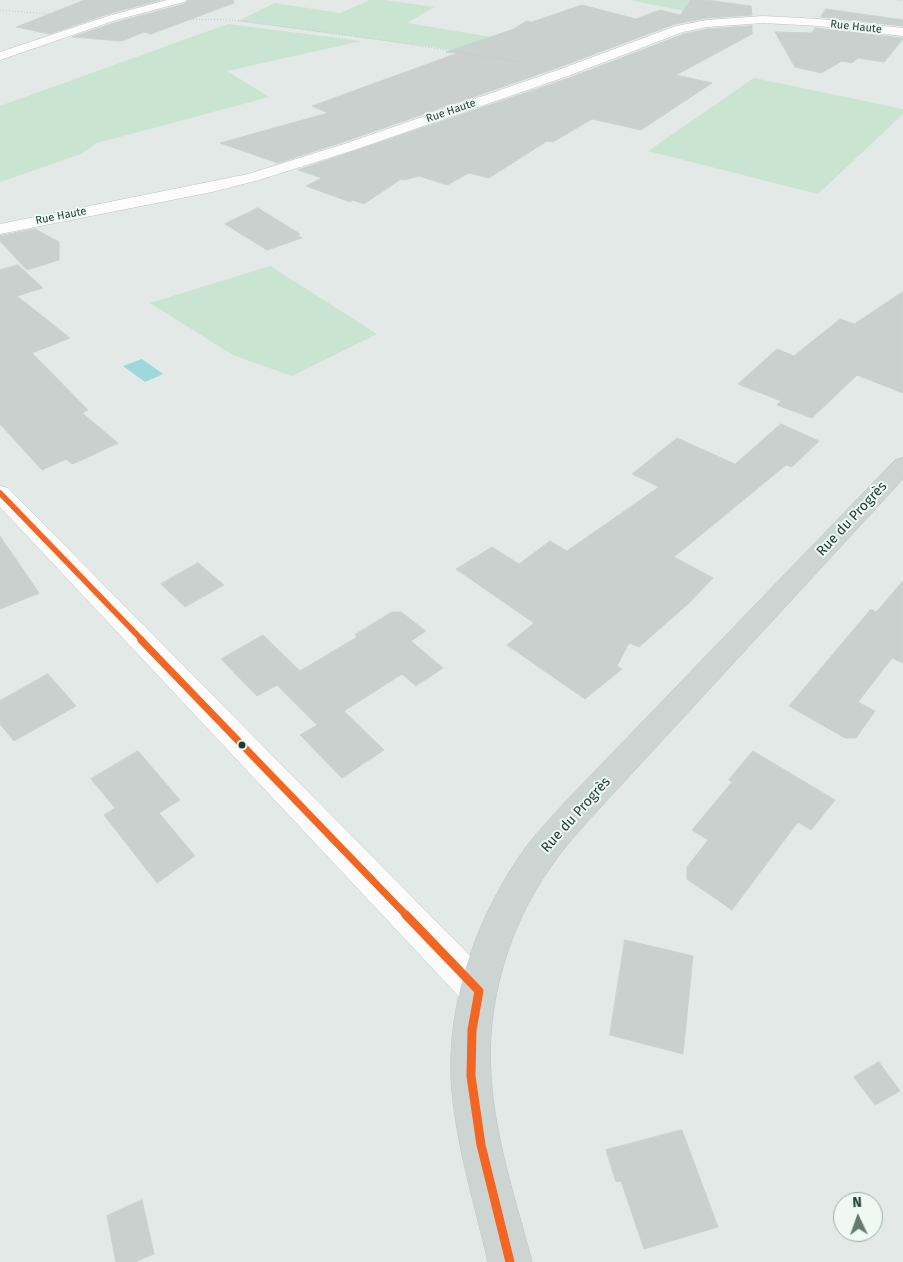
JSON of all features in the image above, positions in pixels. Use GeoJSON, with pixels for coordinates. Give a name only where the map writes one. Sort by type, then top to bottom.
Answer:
{"type":"FeatureCollection","features":[{"type":"Feature","properties":{"kind":"main road","name":"Rue du Progrès"},"geometry":{"type":"LineString","coordinates":[[510,1262],[481,1145],[471,1076],[472,1030],[479,991],[490,948],[510,904],[534,862],[577,811],[903,465]]}},
{"type":"Feature","properties":{"kind":"street"},"geometry":{"type":"LineString","coordinates":[[0,56],[112,18],[180,0]]}},
{"type":"Feature","properties":{"kind":"street","name":"Rue Haute"},"geometry":{"type":"LineString","coordinates":[[0,229],[212,187],[253,177],[349,147],[566,72],[680,29],[720,21],[796,21],[903,32]]}},
{"type":"Feature","properties":{"kind":"street"},"geometry":{"type":"LineString","coordinates":[[0,493],[479,991]]}},
{"type":"Feature","properties":{"kind":"path"},"geometry":{"type":"LineString","coordinates":[[897,0],[903,1]]}},
{"type":"Feature","properties":{"kind":"path"},"geometry":{"type":"LineString","coordinates":[[184,19],[233,20],[419,44],[510,59],[566,72]]}},
{"type":"Feature","properties":{"kind":"green space"},"geometry":{"type":"Polygon","coordinates":[[[370,0],[385,0],[434,7],[407,23],[497,38],[475,53],[238,21],[275,3],[340,13],[370,0]]]}},
{"type":"Feature","properties":{"kind":"green space"},"geometry":{"type":"Polygon","coordinates":[[[630,0],[697,0],[684,11],[630,0]]]}},
{"type":"Feature","properties":{"kind":"green space"},"geometry":{"type":"Polygon","coordinates":[[[228,24],[361,41],[227,71],[269,97],[97,143],[81,154],[0,182],[0,106],[228,24]]]}},
{"type":"Feature","properties":{"kind":"green space"},"geometry":{"type":"Polygon","coordinates":[[[754,78],[903,109],[903,114],[818,194],[648,151],[754,78]]]}},
{"type":"Feature","properties":{"kind":"green space"},"geometry":{"type":"Polygon","coordinates":[[[270,266],[377,334],[292,376],[233,355],[150,303],[270,266]]]}},
{"type":"Feature","properties":{"kind":"water"},"geometry":{"type":"Polygon","coordinates":[[[142,359],[163,374],[145,382],[123,366],[142,359]]]}},
{"type":"Feature","properties":{"kind":"building"},"geometry":{"type":"Polygon","coordinates":[[[85,0],[160,0],[108,14],[49,34],[17,27],[85,0]]]}},
{"type":"Feature","properties":{"kind":"building"},"geometry":{"type":"Polygon","coordinates":[[[188,0],[233,0],[234,3],[151,34],[144,32],[122,41],[72,37],[117,22],[184,4],[188,0]]]}},
{"type":"Feature","properties":{"kind":"building"},"geometry":{"type":"Polygon","coordinates":[[[691,0],[751,6],[752,15],[707,18],[675,24],[557,68],[278,163],[220,143],[328,113],[312,106],[458,53],[446,52],[514,29],[526,21],[532,22],[582,5],[636,19],[660,10],[680,15],[691,0]]]}},
{"type":"Feature","properties":{"kind":"building"},"geometry":{"type":"Polygon","coordinates":[[[826,9],[903,20],[903,26],[821,17],[826,9]]]}},
{"type":"Feature","properties":{"kind":"building"},"geometry":{"type":"Polygon","coordinates":[[[752,26],[752,34],[676,75],[712,83],[641,130],[592,119],[553,142],[547,141],[489,178],[469,173],[447,185],[419,176],[401,179],[364,204],[353,200],[350,202],[306,186],[322,178],[298,170],[569,78],[684,34],[707,29],[752,26]]]}},
{"type":"Feature","properties":{"kind":"building"},"geometry":{"type":"Polygon","coordinates":[[[815,28],[903,39],[884,62],[858,58],[852,63],[842,61],[821,73],[795,67],[775,32],[812,33],[815,28]]]}},
{"type":"Feature","properties":{"kind":"building"},"geometry":{"type":"Polygon","coordinates":[[[258,208],[300,234],[297,235],[302,238],[267,250],[225,224],[258,208]]]}},
{"type":"Feature","properties":{"kind":"building"},"geometry":{"type":"Polygon","coordinates":[[[35,229],[59,242],[59,260],[27,270],[0,241],[0,236],[35,229]]]}},
{"type":"Feature","properties":{"kind":"building"},"geometry":{"type":"Polygon","coordinates":[[[18,265],[43,288],[17,296],[70,338],[32,353],[88,410],[82,413],[118,443],[72,464],[66,459],[42,470],[0,424],[0,270],[18,265]]]}},
{"type":"Feature","properties":{"kind":"building"},"geometry":{"type":"Polygon","coordinates":[[[903,292],[903,393],[857,375],[812,418],[777,405],[781,401],[738,384],[777,349],[794,356],[840,319],[854,324],[903,292]]]}},
{"type":"Feature","properties":{"kind":"building"},"geometry":{"type":"Polygon","coordinates":[[[781,424],[819,441],[792,467],[786,465],[674,557],[713,578],[688,604],[639,647],[629,643],[617,666],[622,669],[585,699],[507,645],[534,623],[456,569],[492,547],[519,564],[550,541],[567,551],[659,487],[632,474],[677,438],[735,464],[781,424]]]}},
{"type":"Feature","properties":{"kind":"building"},"geometry":{"type":"Polygon","coordinates":[[[0,536],[39,593],[0,609],[0,536]]]}},
{"type":"Feature","properties":{"kind":"building"},"geometry":{"type":"Polygon","coordinates":[[[198,563],[224,585],[185,607],[161,584],[198,563]]]}},
{"type":"Feature","properties":{"kind":"building"},"geometry":{"type":"Polygon","coordinates":[[[903,581],[903,663],[892,658],[858,702],[875,711],[856,738],[845,738],[789,706],[871,609],[876,612],[903,581]]]}},
{"type":"Feature","properties":{"kind":"building"},"geometry":{"type":"Polygon","coordinates":[[[392,612],[401,612],[426,631],[411,641],[443,668],[416,686],[402,674],[344,711],[384,750],[342,778],[300,735],[317,725],[277,685],[257,696],[221,659],[263,635],[300,671],[357,637],[355,635],[392,612]]]}},
{"type":"Feature","properties":{"kind":"building"},"geometry":{"type":"Polygon","coordinates":[[[48,674],[76,706],[14,741],[0,724],[0,701],[48,674]]]}},
{"type":"Feature","properties":{"kind":"building"},"geometry":{"type":"Polygon","coordinates":[[[138,751],[180,800],[159,813],[195,856],[157,883],[104,815],[115,808],[91,779],[138,751]]]}},
{"type":"Feature","properties":{"kind":"building"},"geometry":{"type":"Polygon","coordinates":[[[753,751],[835,800],[811,830],[798,822],[732,910],[687,879],[687,867],[708,840],[692,830],[732,782],[729,780],[753,751]]]}},
{"type":"Feature","properties":{"kind":"building"},"geometry":{"type":"Polygon","coordinates":[[[625,940],[693,956],[683,1054],[610,1035],[625,940]]]}},
{"type":"Feature","properties":{"kind":"building"},"geometry":{"type":"Polygon","coordinates":[[[879,1062],[900,1091],[875,1105],[854,1077],[879,1062]]]}},
{"type":"Feature","properties":{"kind":"building"},"geometry":{"type":"Polygon","coordinates":[[[682,1130],[718,1227],[644,1249],[621,1181],[616,1182],[606,1150],[682,1130]]]}},
{"type":"Feature","properties":{"kind":"building"},"geometry":{"type":"Polygon","coordinates":[[[142,1200],[154,1254],[135,1262],[116,1262],[107,1216],[142,1200]]]}},
{"type":"Feature","properties":{"kind":"transit line"},"geometry":{"type":"LineString","coordinates":[[0,493],[479,991]]}},
{"type":"Feature","properties":{"kind":"transit line"},"geometry":{"type":"LineString","coordinates":[[479,991],[472,1030],[471,1076],[481,1145],[510,1262]]}}]}
